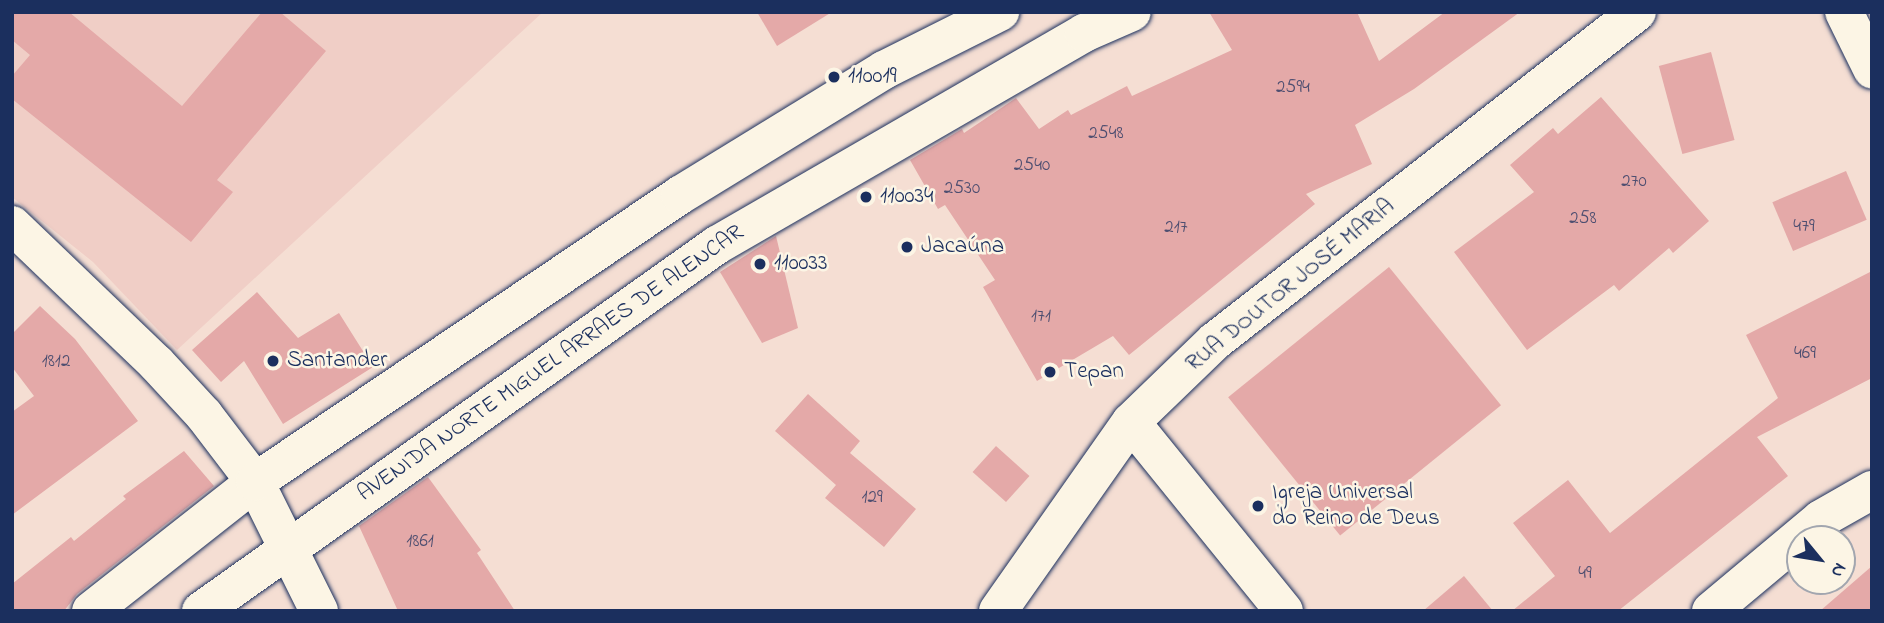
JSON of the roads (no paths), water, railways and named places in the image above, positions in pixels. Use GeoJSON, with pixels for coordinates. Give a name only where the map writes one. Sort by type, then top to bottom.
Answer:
{"type":"FeatureCollection","features":[{"type":"Feature","properties":{"kind":"main road"},"geometry":{"type":"LineString","coordinates":[[90,611],[255,482],[680,195],[884,70],[1000,12]]}},
{"type":"Feature","properties":{"kind":"main road","name":"AVENIDA NORTE MIGUEL ARRAES DE ALENCAR"},"geometry":{"type":"LineString","coordinates":[[201,611],[717,244],[1084,33],[1132,12]]}},
{"type":"Feature","properties":{"kind":"main road","name":"RUA DOUTOR JOSÉ MARIA"},"geometry":{"type":"LineString","coordinates":[[998,611],[1131,422],[1214,341],[1637,12]]}},
{"type":"Feature","properties":{"kind":"main road"},"geometry":{"type":"LineString","coordinates":[[1844,12],[1872,69]]}},
{"type":"Feature","properties":{"kind":"main road"},"geometry":{"type":"LineString","coordinates":[[12,225],[156,363],[204,415],[255,482],[320,611]]}},
{"type":"Feature","properties":{"kind":"main road"},"geometry":{"type":"LineString","coordinates":[[1131,422],[1284,611]]}},
{"type":"Feature","properties":{"kind":"main road"},"geometry":{"type":"LineString","coordinates":[[1711,611],[1821,519],[1872,489]]}},
{"type":"Feature","properties":{"kind":"place","name":"110019"},"geometry":{"type":"Point","coordinates":[834,77]}},
{"type":"Feature","properties":{"kind":"place","name":"110034"},"geometry":{"type":"Point","coordinates":[866,197]}},
{"type":"Feature","properties":{"kind":"place","name":"Jacaúna"},"geometry":{"type":"Point","coordinates":[907,247]}},
{"type":"Feature","properties":{"kind":"place","name":"110033"},"geometry":{"type":"Point","coordinates":[760,264]}},
{"type":"Feature","properties":{"kind":"place","name":"Santander"},"geometry":{"type":"Point","coordinates":[273,361]}},
{"type":"Feature","properties":{"kind":"place","name":"Tepan"},"geometry":{"type":"Point","coordinates":[1050,372]}},
{"type":"Feature","properties":{"kind":"place","name":"Igreja Universal do Reino de Deus"},"geometry":{"type":"Point","coordinates":[1258,506]}}]}
